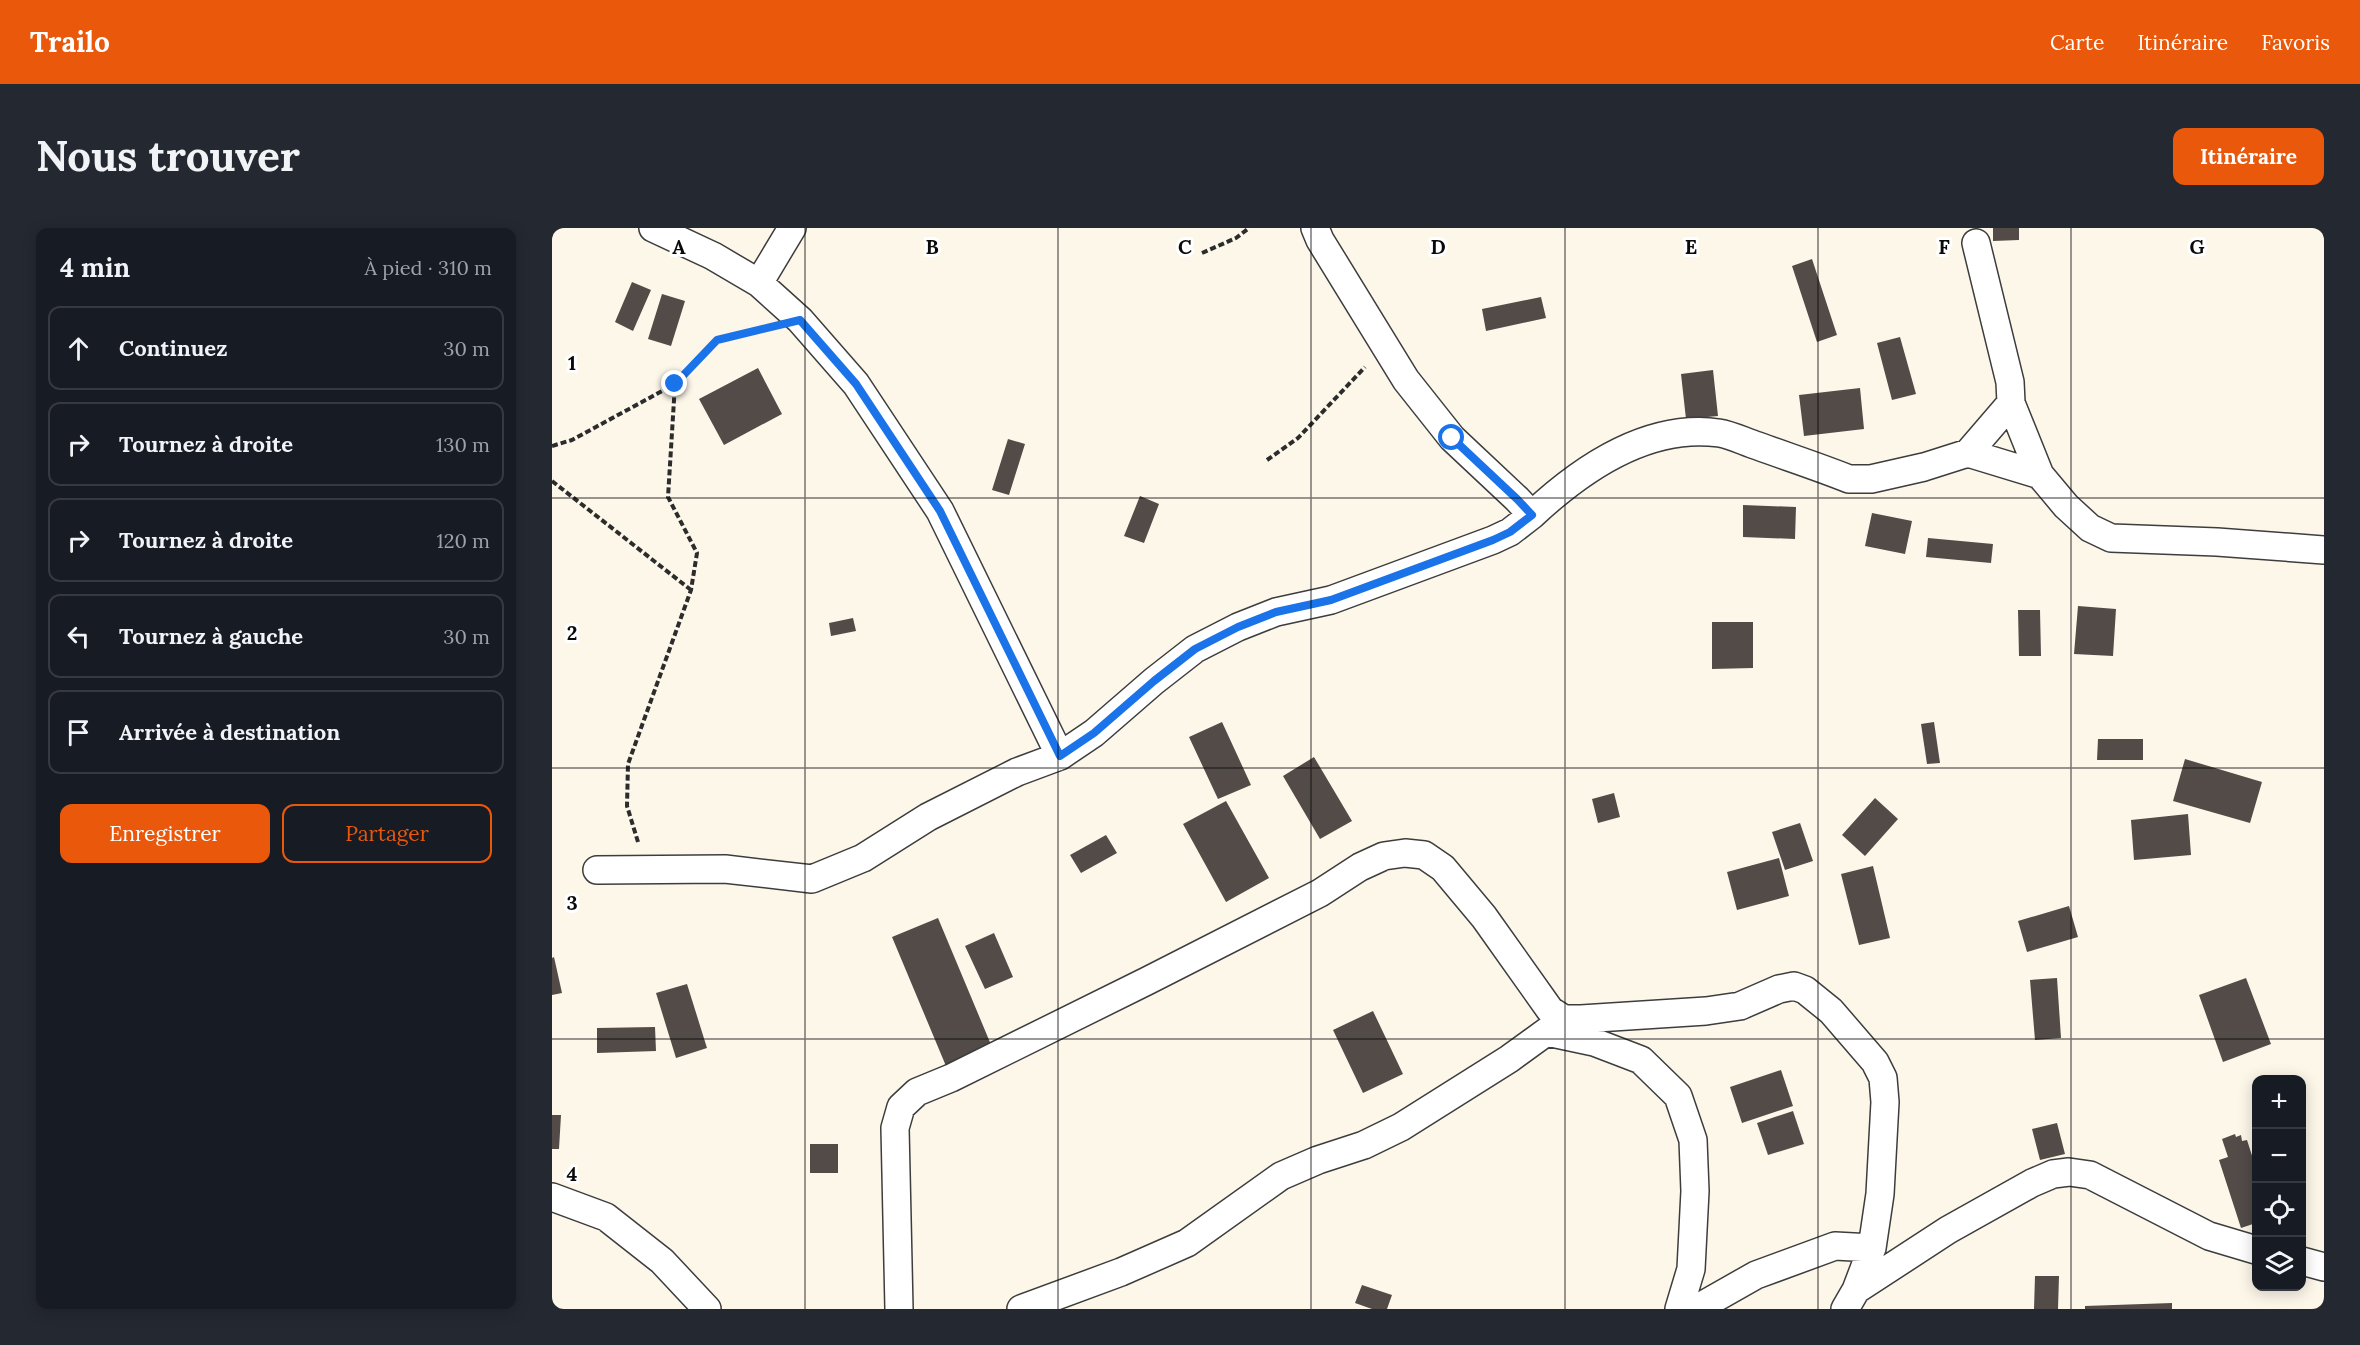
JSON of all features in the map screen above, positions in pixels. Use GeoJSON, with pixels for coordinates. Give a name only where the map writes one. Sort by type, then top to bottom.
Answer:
{"type":"FeatureCollection","features":[{"type":"Feature","properties":{"kind":"street"},"geometry":{"type":"LineString","coordinates":[[653,228],[713,256],[759,283],[800,320],[856,384],[940,511],[1060,756]]}},
{"type":"Feature","properties":{"kind":"street"},"geometry":{"type":"LineString","coordinates":[[759,283],[792,228]]}},
{"type":"Feature","properties":{"kind":"street"},"geometry":{"type":"LineString","coordinates":[[1315,228],[1320,240],[1406,380],[1452,438],[1532,515]]}},
{"type":"Feature","properties":{"kind":"street"},"geometry":{"type":"LineString","coordinates":[[1976,243],[2010,382],[2011,403],[2040,475],[2066,506],[2090,528],[2111,538],[2217,542],[2324,550]]}},
{"type":"Feature","properties":{"kind":"street"},"geometry":{"type":"LineString","coordinates":[[597,870],[725,869],[812,879],[863,858],[928,817],[1017,772],[1060,756],[1094,733],[1195,649],[1238,627],[1276,612],[1331,600],[1493,540],[1510,532],[1557,491],[1612,454],[1644,441],[1686,432],[1720,433],[1849,479],[1871,479],[1924,467],[1968,453],[2011,403]]}},
{"type":"Feature","properties":{"kind":"street"},"geometry":{"type":"LineString","coordinates":[[1968,453],[2040,475]]}},
{"type":"Feature","properties":{"kind":"street"},"geometry":{"type":"LineString","coordinates":[[899,1309],[895,1128],[901,1107],[917,1092],[951,1078],[1147,981],[1320,893],[1360,867],[1376,860],[1405,853],[1424,855],[1443,868],[1484,917],[1550,1010],[1555,1026]]}},
{"type":"Feature","properties":{"kind":"street"},"geometry":{"type":"LineString","coordinates":[[1021,1309],[1121,1272],[1187,1243],[1281,1176],[1318,1160],[1364,1146],[1401,1127],[1509,1059],[1555,1026],[1740,1006],[1779,989],[1794,986],[1805,990],[1831,1011],[1875,1062],[1883,1078],[1885,1102],[1880,1194],[1872,1248],[1850,1300]]}},
{"type":"Feature","properties":{"kind":"street"},"geometry":{"type":"LineString","coordinates":[[1555,1026],[1641,1060],[1678,1096],[1693,1140],[1695,1191],[1691,1269],[1679,1309]]}},
{"type":"Feature","properties":{"kind":"street"},"geometry":{"type":"LineString","coordinates":[[1850,1300],[1940,1235],[2032,1183],[2053,1174],[2069,1172],[2090,1175],[2210,1236],[2252,1249]]}},
{"type":"Feature","properties":{"kind":"street"},"geometry":{"type":"LineString","coordinates":[[552,1197],[606,1217],[662,1261],[707,1309]]}},
{"type":"Feature","properties":{"kind":"street"},"geometry":{"type":"LineString","coordinates":[[1696,1309],[1756,1275],[1835,1246],[1872,1248]]}},
{"type":"Feature","properties":{"kind":"street"},"geometry":{"type":"LineString","coordinates":[[2306,1262],[2324,1267]]}},
{"type":"Feature","properties":{"kind":"path"},"geometry":{"type":"LineString","coordinates":[[1202,253],[1236,238],[1249,228]]}},
{"type":"Feature","properties":{"kind":"path"},"geometry":{"type":"LineString","coordinates":[[552,446],[572,440],[675,384],[717,340],[800,320]]}},
{"type":"Feature","properties":{"kind":"path"},"geometry":{"type":"LineString","coordinates":[[1267,460],[1298,438],[1366,366],[1374,326]]}},
{"type":"Feature","properties":{"kind":"path"},"geometry":{"type":"LineString","coordinates":[[651,870],[636,836],[627,806],[628,764],[691,590],[697,553],[668,497],[675,384]]}},
{"type":"Feature","properties":{"kind":"path"},"geometry":{"type":"LineString","coordinates":[[552,481],[691,590]]}},
{"type":"Feature","properties":{"kind":"building"},"geometry":{"type":"Polygon","coordinates":[[[1993,228],[2019,228],[2019,240],[1993,241],[1993,228]]]}},
{"type":"Feature","properties":{"kind":"building"},"geometry":{"type":"Polygon","coordinates":[[[1812,259],[1837,335],[1817,342],[1792,266],[1812,259]]]}},
{"type":"Feature","properties":{"kind":"building"},"geometry":{"type":"Polygon","coordinates":[[[632,282],[651,290],[633,331],[615,322],[632,282]]]}},
{"type":"Feature","properties":{"kind":"building"},"geometry":{"type":"Polygon","coordinates":[[[662,294],[685,301],[671,346],[648,339],[662,294]]]}},
{"type":"Feature","properties":{"kind":"building"},"geometry":{"type":"Polygon","coordinates":[[[1541,297],[1546,318],[1486,331],[1482,309],[1541,297]]]}},
{"type":"Feature","properties":{"kind":"building"},"geometry":{"type":"Polygon","coordinates":[[[1900,337],[1916,394],[1892,400],[1877,343],[1900,337]]]}},
{"type":"Feature","properties":{"kind":"building"},"geometry":{"type":"Polygon","coordinates":[[[758,368],[782,414],[724,445],[699,399],[758,368]]]}},
{"type":"Feature","properties":{"kind":"building"},"geometry":{"type":"Polygon","coordinates":[[[1713,370],[1718,416],[1686,419],[1681,374],[1713,370]]]}},
{"type":"Feature","properties":{"kind":"building"},"geometry":{"type":"Polygon","coordinates":[[[1860,388],[1864,429],[1804,436],[1799,395],[1860,388]]]}},
{"type":"Feature","properties":{"kind":"building"},"geometry":{"type":"Polygon","coordinates":[[[1008,439],[1025,444],[1009,495],[992,490],[1008,439]]]}},
{"type":"Feature","properties":{"kind":"building"},"geometry":{"type":"Polygon","coordinates":[[[1140,496],[1159,504],[1144,543],[1124,536],[1140,496]]]}},
{"type":"Feature","properties":{"kind":"building"},"geometry":{"type":"Polygon","coordinates":[[[1743,505],[1796,507],[1795,539],[1743,537],[1743,505]]]}},
{"type":"Feature","properties":{"kind":"building"},"geometry":{"type":"Polygon","coordinates":[[[1872,513],[1912,521],[1905,554],[1865,546],[1872,513]]]}},
{"type":"Feature","properties":{"kind":"building"},"geometry":{"type":"Polygon","coordinates":[[[1928,538],[1993,544],[1991,563],[1926,557],[1928,538]]]}},
{"type":"Feature","properties":{"kind":"building"},"geometry":{"type":"Polygon","coordinates":[[[2078,606],[2116,609],[2113,656],[2074,654],[2078,606]]]}},
{"type":"Feature","properties":{"kind":"building"},"geometry":{"type":"Polygon","coordinates":[[[2018,610],[2040,610],[2041,656],[2019,656],[2018,610]]]}},
{"type":"Feature","properties":{"kind":"building"},"geometry":{"type":"Polygon","coordinates":[[[853,618],[856,631],[831,636],[829,623],[853,618]]]}},
{"type":"Feature","properties":{"kind":"building"},"geometry":{"type":"Polygon","coordinates":[[[1712,622],[1753,622],[1753,668],[1712,669],[1712,622]]]}},
{"type":"Feature","properties":{"kind":"building"},"geometry":{"type":"Polygon","coordinates":[[[1222,722],[1251,785],[1218,799],[1189,737],[1222,722]]]}},
{"type":"Feature","properties":{"kind":"building"},"geometry":{"type":"Polygon","coordinates":[[[1934,722],[1940,763],[1927,764],[1921,724],[1934,722]]]}},
{"type":"Feature","properties":{"kind":"building"},"geometry":{"type":"Polygon","coordinates":[[[2098,739],[2143,739],[2143,760],[2097,760],[2098,739]]]}},
{"type":"Feature","properties":{"kind":"building"},"geometry":{"type":"Polygon","coordinates":[[[1314,757],[1352,821],[1320,839],[1283,776],[1314,757]]]}},
{"type":"Feature","properties":{"kind":"building"},"geometry":{"type":"Polygon","coordinates":[[[2185,759],[2262,782],[2250,823],[2173,801],[2185,759]]]}},
{"type":"Feature","properties":{"kind":"building"},"geometry":{"type":"Polygon","coordinates":[[[1614,793],[1620,817],[1598,823],[1592,799],[1614,793]]]}},
{"type":"Feature","properties":{"kind":"building"},"geometry":{"type":"Polygon","coordinates":[[[1875,798],[1898,819],[1865,856],[1842,835],[1875,798]]]}},
{"type":"Feature","properties":{"kind":"building"},"geometry":{"type":"Polygon","coordinates":[[[1226,801],[1269,878],[1226,902],[1183,824],[1226,801]]]}},
{"type":"Feature","properties":{"kind":"building"},"geometry":{"type":"Polygon","coordinates":[[[2188,814],[2191,855],[2134,860],[2131,820],[2188,814]]]}},
{"type":"Feature","properties":{"kind":"building"},"geometry":{"type":"Polygon","coordinates":[[[1800,823],[1813,861],[1785,870],[1772,832],[1800,823]]]}},
{"type":"Feature","properties":{"kind":"building"},"geometry":{"type":"Polygon","coordinates":[[[1106,835],[1117,853],[1081,873],[1070,855],[1106,835]]]}},
{"type":"Feature","properties":{"kind":"building"},"geometry":{"type":"Polygon","coordinates":[[[1779,858],[1789,896],[1737,910],[1727,872],[1779,858]]]}},
{"type":"Feature","properties":{"kind":"building"},"geometry":{"type":"Polygon","coordinates":[[[1873,866],[1890,938],[1859,945],[1841,874],[1873,866]]]}},
{"type":"Feature","properties":{"kind":"building"},"geometry":{"type":"Polygon","coordinates":[[[2069,906],[2078,937],[2027,952],[2018,921],[2069,906]]]}},
{"type":"Feature","properties":{"kind":"building"},"geometry":{"type":"Polygon","coordinates":[[[938,918],[997,1059],[951,1078],[892,937],[938,918]]]}},
{"type":"Feature","properties":{"kind":"building"},"geometry":{"type":"Polygon","coordinates":[[[994,933],[1013,977],[985,989],[965,946],[994,933]]]}},
{"type":"Feature","properties":{"kind":"building"},"geometry":{"type":"Polygon","coordinates":[[[554,957],[562,993],[552,995],[552,958],[554,957]]]}},
{"type":"Feature","properties":{"kind":"building"},"geometry":{"type":"Polygon","coordinates":[[[2057,978],[2061,1038],[2035,1040],[2030,980],[2057,978]]]}},
{"type":"Feature","properties":{"kind":"building"},"geometry":{"type":"Polygon","coordinates":[[[2246,978],[2271,1044],[2223,1062],[2199,995],[2246,978]]]}},
{"type":"Feature","properties":{"kind":"building"},"geometry":{"type":"Polygon","coordinates":[[[687,984],[707,1048],[676,1058],[656,993],[687,984]]]}},
{"type":"Feature","properties":{"kind":"building"},"geometry":{"type":"Polygon","coordinates":[[[1373,1011],[1403,1074],[1363,1093],[1333,1030],[1373,1011]]]}},
{"type":"Feature","properties":{"kind":"building"},"geometry":{"type":"Polygon","coordinates":[[[655,1027],[656,1051],[597,1053],[597,1028],[655,1027]]]}},
{"type":"Feature","properties":{"kind":"building"},"geometry":{"type":"Polygon","coordinates":[[[1781,1070],[1793,1106],[1742,1123],[1730,1087],[1781,1070]]]}},
{"type":"Feature","properties":{"kind":"building"},"geometry":{"type":"Polygon","coordinates":[[[1793,1111],[1804,1144],[1768,1155],[1757,1123],[1793,1111]]]}},
{"type":"Feature","properties":{"kind":"building"},"geometry":{"type":"Polygon","coordinates":[[[552,1115],[561,1115],[559,1149],[552,1149],[552,1115]]]}},
{"type":"Feature","properties":{"kind":"building"},"geometry":{"type":"Polygon","coordinates":[[[2057,1123],[2065,1154],[2040,1160],[2032,1129],[2057,1123]]]}},
{"type":"Feature","properties":{"kind":"building"},"geometry":{"type":"Polygon","coordinates":[[[2235,1134],[2236,1137],[2241,1135],[2242,1141],[2247,1140],[2252,1156],[2252,1224],[2241,1228],[2219,1160],[2228,1157],[2222,1139],[2235,1134]]]}},
{"type":"Feature","properties":{"kind":"building"},"geometry":{"type":"Polygon","coordinates":[[[810,1144],[838,1144],[838,1173],[810,1173],[810,1144]]]}},
{"type":"Feature","properties":{"kind":"building"},"geometry":{"type":"Polygon","coordinates":[[[2035,1276],[2059,1276],[2058,1309],[2034,1309],[2035,1276]]]}},
{"type":"Feature","properties":{"kind":"building"},"geometry":{"type":"Polygon","coordinates":[[[1362,1285],[1392,1295],[1387,1309],[1372,1309],[1355,1303],[1362,1285]]]}},
{"type":"Feature","properties":{"kind":"building"},"geometry":{"type":"Polygon","coordinates":[[[2172,1303],[2172,1309],[2085,1309],[2085,1306],[2172,1303]]]}},
{"type":"Feature","properties":{"kind":"route"},"geometry":{"type":"LineString","coordinates":[[675,384],[717,340],[800,320],[856,384],[940,511],[1060,756],[1094,733],[1195,649],[1238,627],[1276,612],[1331,600],[1493,540],[1510,532],[1532,515],[1452,438]]}}]}
